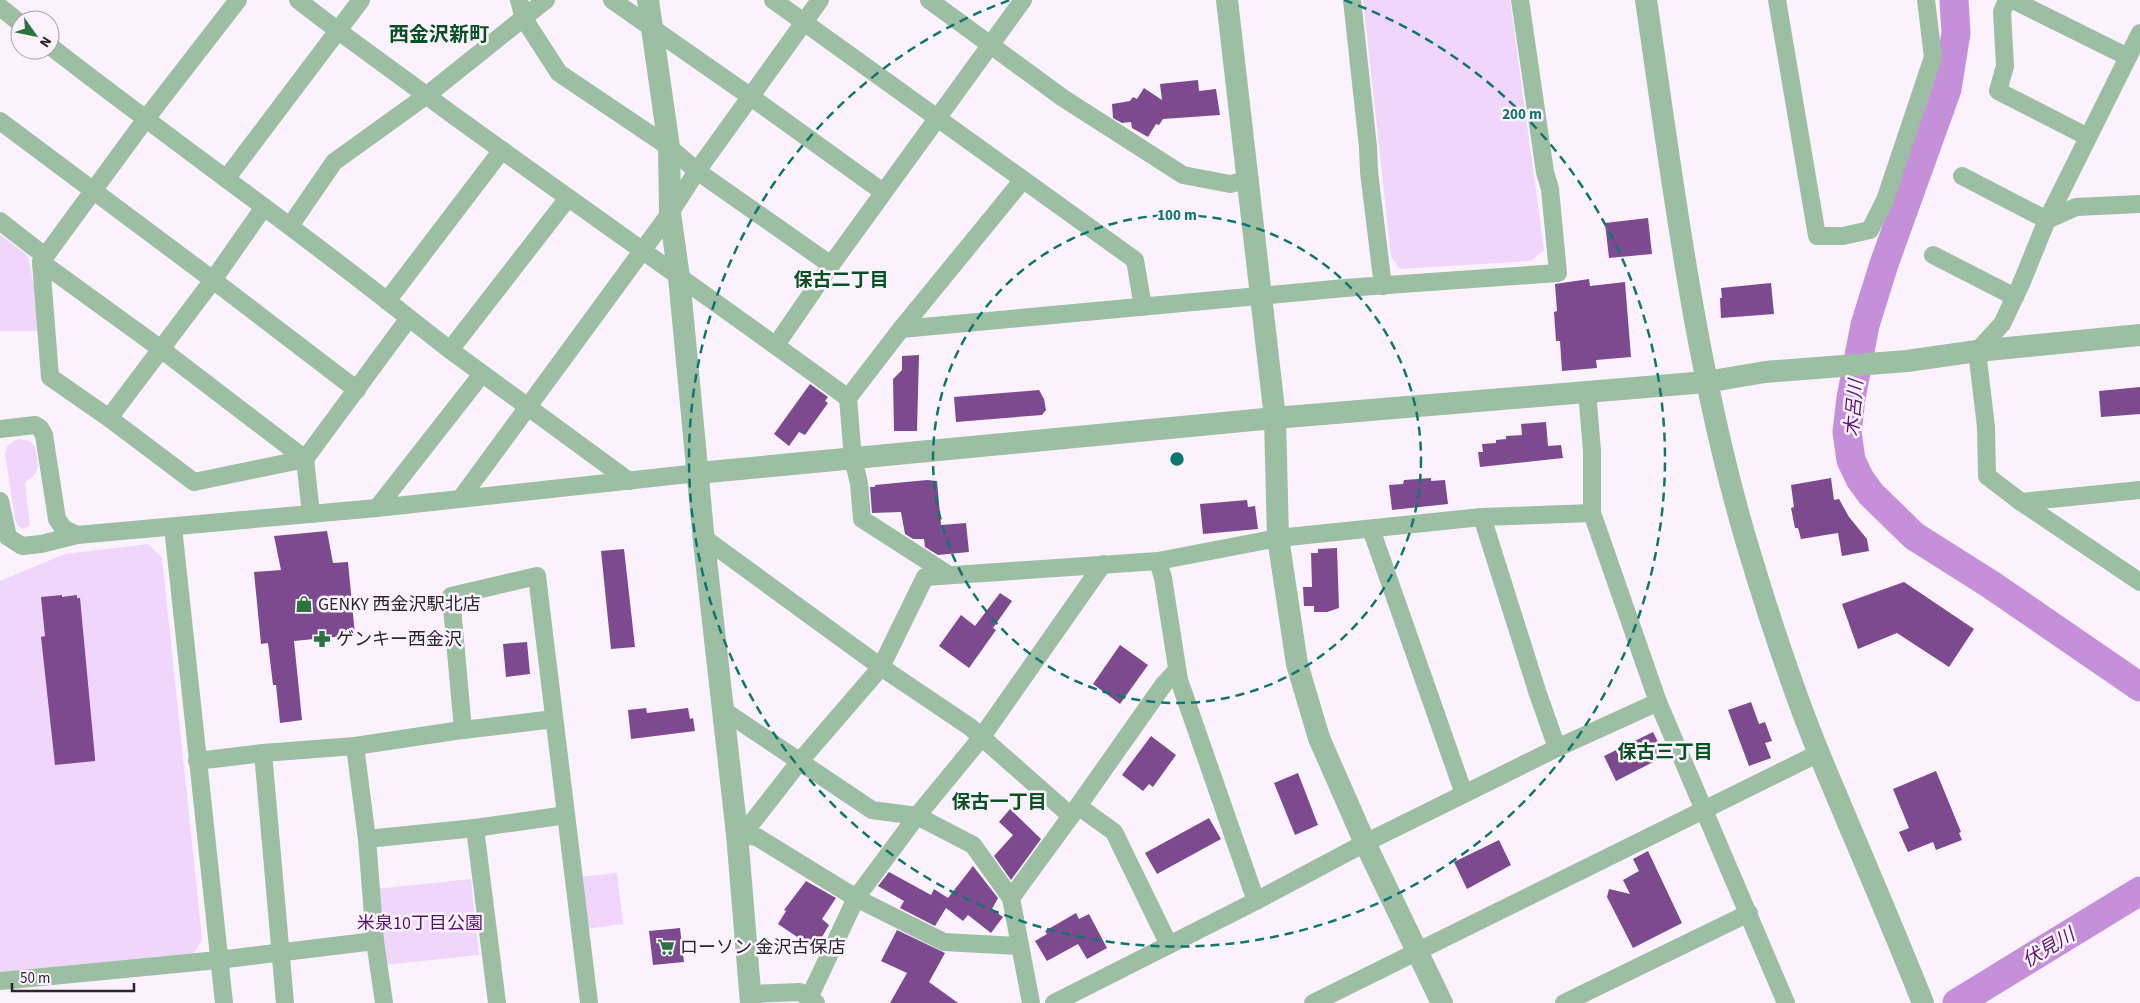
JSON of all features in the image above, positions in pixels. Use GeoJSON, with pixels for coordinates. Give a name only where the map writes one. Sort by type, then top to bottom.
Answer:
{"type":"FeatureCollection","features":[{"type":"Feature","properties":{"kind":"street"},"geometry":{"type":"LineString","coordinates":[[238,0],[145,120],[43,259],[50,377],[109,418],[194,482],[305,459],[409,318]]}},
{"type":"Feature","properties":{"kind":"street"},"geometry":{"type":"LineString","coordinates":[[298,0],[338,32],[568,198],[643,249],[848,398]]}},
{"type":"Feature","properties":{"kind":"street"},"geometry":{"type":"LineString","coordinates":[[226,179],[361,0]]}},
{"type":"Feature","properties":{"kind":"street"},"geometry":{"type":"LineString","coordinates":[[519,0],[524,19],[560,73],[669,147],[698,170],[831,264]]}},
{"type":"Feature","properties":{"kind":"street"},"geometry":{"type":"LineString","coordinates":[[290,226],[334,162],[427,95],[546,0]]}},
{"type":"Feature","properties":{"kind":"street"},"geometry":{"type":"LineString","coordinates":[[612,0],[751,96],[883,192]]}},
{"type":"Feature","properties":{"kind":"street"},"geometry":{"type":"LineString","coordinates":[[648,0],[669,147],[670,213],[680,277],[704,538],[738,834],[751,999],[800,992],[812,1000],[856,898],[918,816],[981,738],[1103,564]]}},
{"type":"Feature","properties":{"kind":"street"},"geometry":{"type":"LineString","coordinates":[[773,0],[937,117],[1022,181],[1135,260],[1143,307]]}},
{"type":"Feature","properties":{"kind":"street"},"geometry":{"type":"LineString","coordinates":[[461,498],[670,213],[698,170],[820,0]]}},
{"type":"Feature","properties":{"kind":"street"},"geometry":{"type":"LineString","coordinates":[[929,0],[1063,98],[1183,175],[1230,184],[1248,180]]}},
{"type":"Feature","properties":{"kind":"street"},"geometry":{"type":"LineString","coordinates":[[776,346],[831,264],[1023,0]]}},
{"type":"Feature","properties":{"kind":"street"},"geometry":{"type":"LineString","coordinates":[[1227,0],[1275,418],[1278,538],[1297,664],[1319,738],[1365,843],[1442,1003]]}},
{"type":"Feature","properties":{"kind":"street"},"geometry":{"type":"LineString","coordinates":[[1352,0],[1369,172],[1383,286]]}},
{"type":"Feature","properties":{"kind":"street"},"geometry":{"type":"LineString","coordinates":[[901,330],[1261,296],[1558,273],[1550,189],[1545,172],[1520,0]]}},
{"type":"Feature","properties":{"kind":"street"},"geometry":{"type":"LineString","coordinates":[[1646,0],[1684,258],[1706,382],[1747,545],[1779,646],[1819,753],[1923,1003]]}},
{"type":"Feature","properties":{"kind":"street"},"geometry":{"type":"LineString","coordinates":[[1778,0],[1817,236],[1843,236],[1870,230],[1885,200],[1933,57],[1926,0]]}},
{"type":"Feature","properties":{"kind":"street"},"geometry":{"type":"LineString","coordinates":[[2007,0],[2002,12],[2005,66],[1998,91],[2088,137]]}},
{"type":"Feature","properties":{"kind":"street"},"geometry":{"type":"LineString","coordinates":[[2013,0],[2128,57]]}},
{"type":"Feature","properties":{"kind":"street"},"geometry":{"type":"LineString","coordinates":[[2140,33],[2047,220],[2002,324],[1977,351],[1986,427],[1987,476],[2021,502],[2140,582]]}},
{"type":"Feature","properties":{"kind":"street"},"geometry":{"type":"LineString","coordinates":[[60,54],[145,120],[290,226],[450,350],[629,481]]}},
{"type":"Feature","properties":{"kind":"street"},"geometry":{"type":"LineString","coordinates":[[0,121],[357,390]]}},
{"type":"Feature","properties":{"kind":"street"},"geometry":{"type":"LineString","coordinates":[[387,301],[502,150]]}},
{"type":"Feature","properties":{"kind":"street"},"geometry":{"type":"LineString","coordinates":[[1962,176],[2047,220],[2076,208],[2140,204]]}},
{"type":"Feature","properties":{"kind":"street"},"geometry":{"type":"LineString","coordinates":[[949,575],[862,519],[859,483],[853,459],[848,398],[1022,181]]}},
{"type":"Feature","properties":{"kind":"street"},"geometry":{"type":"LineString","coordinates":[[450,350],[568,198]]}},
{"type":"Feature","properties":{"kind":"street"},"geometry":{"type":"LineString","coordinates":[[109,418],[213,280],[264,207]]}},
{"type":"Feature","properties":{"kind":"street"},"geometry":{"type":"LineString","coordinates":[[0,221],[43,259],[305,459],[311,514]]}},
{"type":"Feature","properties":{"kind":"street"},"geometry":{"type":"LineString","coordinates":[[1933,255],[2014,297]]}},
{"type":"Feature","properties":{"kind":"street"},"geometry":{"type":"LineString","coordinates":[[0,501],[8,537],[22,546],[41,544],[77,534],[377,508],[698,473],[1275,418],[1706,382],[1765,372],[1907,361],[1977,351],[2140,335]]}},
{"type":"Feature","properties":{"kind":"street"},"geometry":{"type":"LineString","coordinates":[[377,508],[482,374]]}},
{"type":"Feature","properties":{"kind":"street"},"geometry":{"type":"LineString","coordinates":[[1587,391],[1592,451],[1592,513],[1658,702],[1706,809],[1786,1003]]}},
{"type":"Feature","properties":{"kind":"street"},"geometry":{"type":"LineString","coordinates":[[0,431],[30,433],[41,442],[48,512],[77,534]]}},
{"type":"Feature","properties":{"kind":"street"},"geometry":{"type":"LineString","coordinates":[[2021,502],[2140,490]]}},
{"type":"Feature","properties":{"kind":"street"},"geometry":{"type":"LineString","coordinates":[[0,493],[7,532],[22,546]]}},
{"type":"Feature","properties":{"kind":"street"},"geometry":{"type":"LineString","coordinates":[[738,834],[754,820],[800,761],[881,667],[925,576],[1158,561],[1278,538],[1482,517],[1592,513]]}},
{"type":"Feature","properties":{"kind":"street"},"geometry":{"type":"LineString","coordinates":[[1482,517],[1536,691],[1557,748]]}},
{"type":"Feature","properties":{"kind":"street"},"geometry":{"type":"LineString","coordinates":[[173,527],[224,1003]]}},
{"type":"Feature","properties":{"kind":"street"},"geometry":{"type":"LineString","coordinates":[[1371,529],[1464,794]]}},
{"type":"Feature","properties":{"kind":"street"},"geometry":{"type":"LineString","coordinates":[[704,538],[881,667],[970,727],[981,738],[1074,811],[1114,832],[1169,945]]}},
{"type":"Feature","properties":{"kind":"street"},"geometry":{"type":"LineString","coordinates":[[1158,561],[1163,578],[1178,680],[1256,901]]}},
{"type":"Feature","properties":{"kind":"street"},"geometry":{"type":"LineString","coordinates":[[468,729],[463,730],[451,596],[537,576],[589,1003]]}},
{"type":"Feature","properties":{"kind":"street"},"geometry":{"type":"LineString","coordinates":[[1011,898],[1164,684],[1177,670]]}},
{"type":"Feature","properties":{"kind":"street"},"geometry":{"type":"LineString","coordinates":[[1054,1003],[1256,901],[1365,843],[1557,748],[1658,702]]}},
{"type":"Feature","properties":{"kind":"street"},"geometry":{"type":"LineString","coordinates":[[723,710],[872,810],[918,816],[973,845],[1011,898],[1031,1003]]}},
{"type":"Feature","properties":{"kind":"street"},"geometry":{"type":"LineString","coordinates":[[197,761],[263,753],[355,746],[468,729],[554,719]]}},
{"type":"Feature","properties":{"kind":"street"},"geometry":{"type":"LineString","coordinates":[[355,746],[367,839],[375,941],[384,1003]]}},
{"type":"Feature","properties":{"kind":"street"},"geometry":{"type":"LineString","coordinates":[[263,753],[285,1003]]}},
{"type":"Feature","properties":{"kind":"street"},"geometry":{"type":"LineString","coordinates":[[1313,1003],[1819,753]]}},
{"type":"Feature","properties":{"kind":"street"},"geometry":{"type":"LineString","coordinates":[[367,839],[475,828],[566,815]]}},
{"type":"Feature","properties":{"kind":"street"},"geometry":{"type":"LineString","coordinates":[[475,828],[497,1003]]}},
{"type":"Feature","properties":{"kind":"street"},"geometry":{"type":"LineString","coordinates":[[738,834],[757,837],[856,898],[944,942],[1020,946]]}},
{"type":"Feature","properties":{"kind":"street"},"geometry":{"type":"LineString","coordinates":[[1564,1003],[1749,913]]}},
{"type":"Feature","properties":{"kind":"street"},"geometry":{"type":"LineString","coordinates":[[0,981],[218,960],[375,941]]}},
{"type":"Feature","properties":{"kind":"green space"},"geometry":{"type":"Polygon","coordinates":[[[1363,0],[1510,0],[1544,250],[1531,261],[1400,269],[1391,256],[1363,0]]]}},
{"type":"Feature","properties":{"kind":"green space"},"geometry":{"type":"Polygon","coordinates":[[[0,235],[26,254],[43,331],[0,331],[0,235]]]}},
{"type":"Feature","properties":{"kind":"green space"},"geometry":{"type":"Polygon","coordinates":[[[19,439],[29,441],[35,446],[38,461],[36,472],[25,483],[30,526],[23,529],[18,526],[15,519],[5,454],[9,444],[19,439]]]}},
{"type":"Feature","properties":{"kind":"green space"},"geometry":{"type":"Polygon","coordinates":[[[148,544],[162,558],[202,939],[194,953],[0,972],[0,581],[65,554],[148,544]]]}},
{"type":"Feature","properties":{"kind":"green space"},"geometry":{"type":"Polygon","coordinates":[[[617,873],[623,924],[585,929],[579,877],[617,873]]]}},
{"type":"Feature","properties":{"kind":"green space","name":"米泉10丁目公園"},"geometry":{"type":"Polygon","coordinates":[[[471,879],[479,955],[384,965],[376,889],[471,879]]]}},
{"type":"Feature","properties":{"kind":"building"},"geometry":{"type":"Polygon","coordinates":[[[1198,80],[1199,91],[1216,89],[1220,115],[1163,119],[1159,125],[1156,124],[1148,137],[1132,128],[1131,122],[1122,123],[1113,118],[1112,104],[1130,101],[1133,97],[1137,99],[1144,88],[1162,100],[1160,84],[1198,80]]]}},
{"type":"Feature","properties":{"kind":"building"},"geometry":{"type":"Polygon","coordinates":[[[1648,218],[1652,254],[1609,258],[1605,223],[1648,218]]]}},
{"type":"Feature","properties":{"kind":"building"},"geometry":{"type":"Polygon","coordinates":[[[1589,279],[1590,286],[1625,282],[1631,357],[1596,360],[1597,368],[1562,371],[1560,341],[1556,341],[1554,312],[1557,311],[1555,284],[1589,279]]]}},
{"type":"Feature","properties":{"kind":"building"},"geometry":{"type":"Polygon","coordinates":[[[1771,283],[1774,314],[1721,318],[1721,288],[1771,283]]]}},
{"type":"Feature","properties":{"kind":"building"},"geometry":{"type":"Polygon","coordinates":[[[919,355],[917,431],[894,431],[893,379],[902,370],[902,356],[919,355]]]}},
{"type":"Feature","properties":{"kind":"building"},"geometry":{"type":"Polygon","coordinates":[[[810,384],[828,397],[825,401],[828,403],[805,435],[799,432],[789,446],[774,434],[810,384]]]}},
{"type":"Feature","properties":{"kind":"building"},"geometry":{"type":"Polygon","coordinates":[[[2140,387],[2140,414],[2101,417],[2099,391],[2140,387]]]}},
{"type":"Feature","properties":{"kind":"building"},"geometry":{"type":"Polygon","coordinates":[[[1039,390],[1044,399],[1046,410],[1042,415],[956,422],[954,397],[1039,390]]]}},
{"type":"Feature","properties":{"kind":"building"},"geometry":{"type":"Polygon","coordinates":[[[1546,422],[1548,446],[1561,445],[1563,458],[1480,467],[1478,452],[1483,452],[1482,444],[1496,443],[1496,440],[1506,439],[1506,436],[1522,435],[1521,424],[1546,422]]]}},
{"type":"Feature","properties":{"kind":"building"},"geometry":{"type":"Polygon","coordinates":[[[1431,478],[1431,481],[1445,480],[1448,504],[1392,510],[1389,485],[1403,484],[1404,480],[1431,478]]]}},
{"type":"Feature","properties":{"kind":"building"},"geometry":{"type":"Polygon","coordinates":[[[1831,478],[1834,500],[1839,499],[1849,517],[1867,539],[1869,551],[1842,556],[1838,533],[1801,539],[1798,528],[1795,528],[1791,508],[1794,507],[1791,485],[1831,478]]]}},
{"type":"Feature","properties":{"kind":"building"},"geometry":{"type":"Polygon","coordinates":[[[927,480],[937,481],[941,525],[966,523],[969,552],[938,555],[925,547],[924,539],[913,539],[905,534],[901,512],[872,513],[870,487],[927,480]]]}},
{"type":"Feature","properties":{"kind":"building"},"geometry":{"type":"Polygon","coordinates":[[[1247,500],[1248,507],[1255,506],[1258,529],[1203,534],[1200,504],[1247,500]]]}},
{"type":"Feature","properties":{"kind":"building","name":"GENKY 西金沢駅北店"},"geometry":{"type":"Polygon","coordinates":[[[327,531],[333,563],[348,562],[355,635],[294,641],[302,720],[280,723],[276,685],[273,685],[268,643],[261,644],[254,572],[281,570],[274,536],[327,531]]]}},
{"type":"Feature","properties":{"kind":"building"},"geometry":{"type":"Polygon","coordinates":[[[1337,548],[1339,608],[1327,612],[1314,612],[1314,606],[1304,606],[1303,587],[1312,587],[1311,553],[1318,553],[1318,549],[1337,548]]]}},
{"type":"Feature","properties":{"kind":"building"},"geometry":{"type":"Polygon","coordinates":[[[624,549],[635,647],[611,649],[601,551],[624,549]]]}},
{"type":"Feature","properties":{"kind":"building"},"geometry":{"type":"Polygon","coordinates":[[[1904,582],[1974,629],[1949,667],[1897,633],[1858,649],[1842,604],[1904,582]]]}},
{"type":"Feature","properties":{"kind":"building"},"geometry":{"type":"Polygon","coordinates":[[[1000,593],[1012,601],[993,628],[996,630],[969,668],[939,646],[961,615],[975,626],[1000,593]]]}},
{"type":"Feature","properties":{"kind":"building"},"geometry":{"type":"Polygon","coordinates":[[[62,595],[62,597],[77,595],[77,598],[80,598],[95,761],[55,765],[41,637],[45,636],[41,597],[62,595]]]}},
{"type":"Feature","properties":{"kind":"building"},"geometry":{"type":"Polygon","coordinates":[[[527,642],[530,674],[506,677],[503,644],[527,642]]]}},
{"type":"Feature","properties":{"kind":"building"},"geometry":{"type":"Polygon","coordinates":[[[1120,645],[1148,665],[1120,704],[1093,684],[1120,645]]]}},
{"type":"Feature","properties":{"kind":"building"},"geometry":{"type":"Polygon","coordinates":[[[1751,702],[1759,724],[1765,722],[1772,741],[1765,743],[1771,758],[1749,766],[1728,710],[1751,702]]]}},
{"type":"Feature","properties":{"kind":"building"},"geometry":{"type":"Polygon","coordinates":[[[646,708],[647,713],[688,708],[690,719],[693,718],[695,731],[631,739],[628,710],[646,708]]]}},
{"type":"Feature","properties":{"kind":"building"},"geometry":{"type":"Polygon","coordinates":[[[1653,732],[1665,756],[1616,781],[1604,756],[1653,732]]]}},
{"type":"Feature","properties":{"kind":"building"},"geometry":{"type":"Polygon","coordinates":[[[1151,736],[1176,755],[1153,787],[1149,784],[1143,791],[1122,775],[1151,736]]]}},
{"type":"Feature","properties":{"kind":"building"},"geometry":{"type":"Polygon","coordinates":[[[1936,771],[1961,832],[1959,833],[1962,840],[1936,850],[1933,842],[1908,852],[1899,832],[1909,828],[1893,789],[1936,771]]]}},
{"type":"Feature","properties":{"kind":"building"},"geometry":{"type":"Polygon","coordinates":[[[1298,773],[1318,825],[1295,835],[1274,783],[1298,773]]]}},
{"type":"Feature","properties":{"kind":"building"},"geometry":{"type":"Polygon","coordinates":[[[1010,809],[1041,839],[1011,880],[994,856],[1013,835],[999,822],[1010,809]]]}},
{"type":"Feature","properties":{"kind":"building"},"geometry":{"type":"Polygon","coordinates":[[[1209,818],[1221,839],[1157,874],[1145,853],[1209,818]]]}},
{"type":"Feature","properties":{"kind":"building"},"geometry":{"type":"Polygon","coordinates":[[[1499,840],[1511,865],[1467,889],[1454,862],[1499,840]]]}},
{"type":"Feature","properties":{"kind":"building"},"geometry":{"type":"Polygon","coordinates":[[[1648,851],[1682,923],[1633,948],[1607,897],[1609,889],[1630,894],[1623,880],[1639,871],[1633,859],[1648,851]]]}},
{"type":"Feature","properties":{"kind":"building"},"geometry":{"type":"Polygon","coordinates":[[[973,866],[998,898],[992,909],[1003,917],[991,933],[968,915],[963,921],[946,908],[935,926],[900,908],[904,901],[878,886],[889,872],[931,895],[934,889],[948,898],[973,866]]]}},
{"type":"Feature","properties":{"kind":"building"},"geometry":{"type":"Polygon","coordinates":[[[806,881],[836,898],[822,919],[829,925],[815,949],[778,924],[786,911],[784,910],[806,881]]]}},
{"type":"Feature","properties":{"kind":"building"},"geometry":{"type":"Polygon","coordinates":[[[1076,913],[1079,919],[1089,914],[1107,948],[1087,959],[1078,944],[1047,961],[1035,941],[1047,934],[1045,931],[1076,913]]]}},
{"type":"Feature","properties":{"kind":"building","name":"ローソン 金沢古保店"},"geometry":{"type":"Polygon","coordinates":[[[680,928],[684,962],[653,965],[649,931],[680,928]]]}},
{"type":"Feature","properties":{"kind":"building"},"geometry":{"type":"Polygon","coordinates":[[[897,930],[945,953],[929,982],[958,1003],[890,1003],[907,973],[881,961],[897,930]]]}},
{"type":"Feature","properties":{"kind":"waterway","name":"木呂川"},"geometry":{"type":"LineString","coordinates":[[1954,0],[1956,33],[1947,89],[1884,264],[1865,325],[1851,398],[1847,432],[1851,460],[1860,479],[1871,494],[1914,536],[1990,584],[2140,687]]}},
{"type":"Feature","properties":{"kind":"waterway","name":"伏見川"},"geometry":{"type":"LineString","coordinates":[[1957,1003],[2140,891]]}},
{"type":"Feature","properties":{"kind":"place","name":"GENKY 西金沢駅北店"},"geometry":{"type":"Point","coordinates":[304,604]}},
{"type":"Feature","properties":{"kind":"place","name":"ゲンキー西金沢"},"geometry":{"type":"Point","coordinates":[322,639]}},
{"type":"Feature","properties":{"kind":"place","name":"ローソン 金沢古保店"},"geometry":{"type":"Point","coordinates":[666,947]}},
{"type":"Feature","properties":{"kind":"district","name":"西金沢新町"},"geometry":{"type":"Point","coordinates":[439,34]}},
{"type":"Feature","properties":{"kind":"district","name":"保古二丁目"},"geometry":{"type":"Point","coordinates":[841,279]}},
{"type":"Feature","properties":{"kind":"district","name":"保古三丁目"},"geometry":{"type":"Point","coordinates":[1665,751]}},
{"type":"Feature","properties":{"kind":"district","name":"保古一丁目"},"geometry":{"type":"Point","coordinates":[999,801]}}]}
